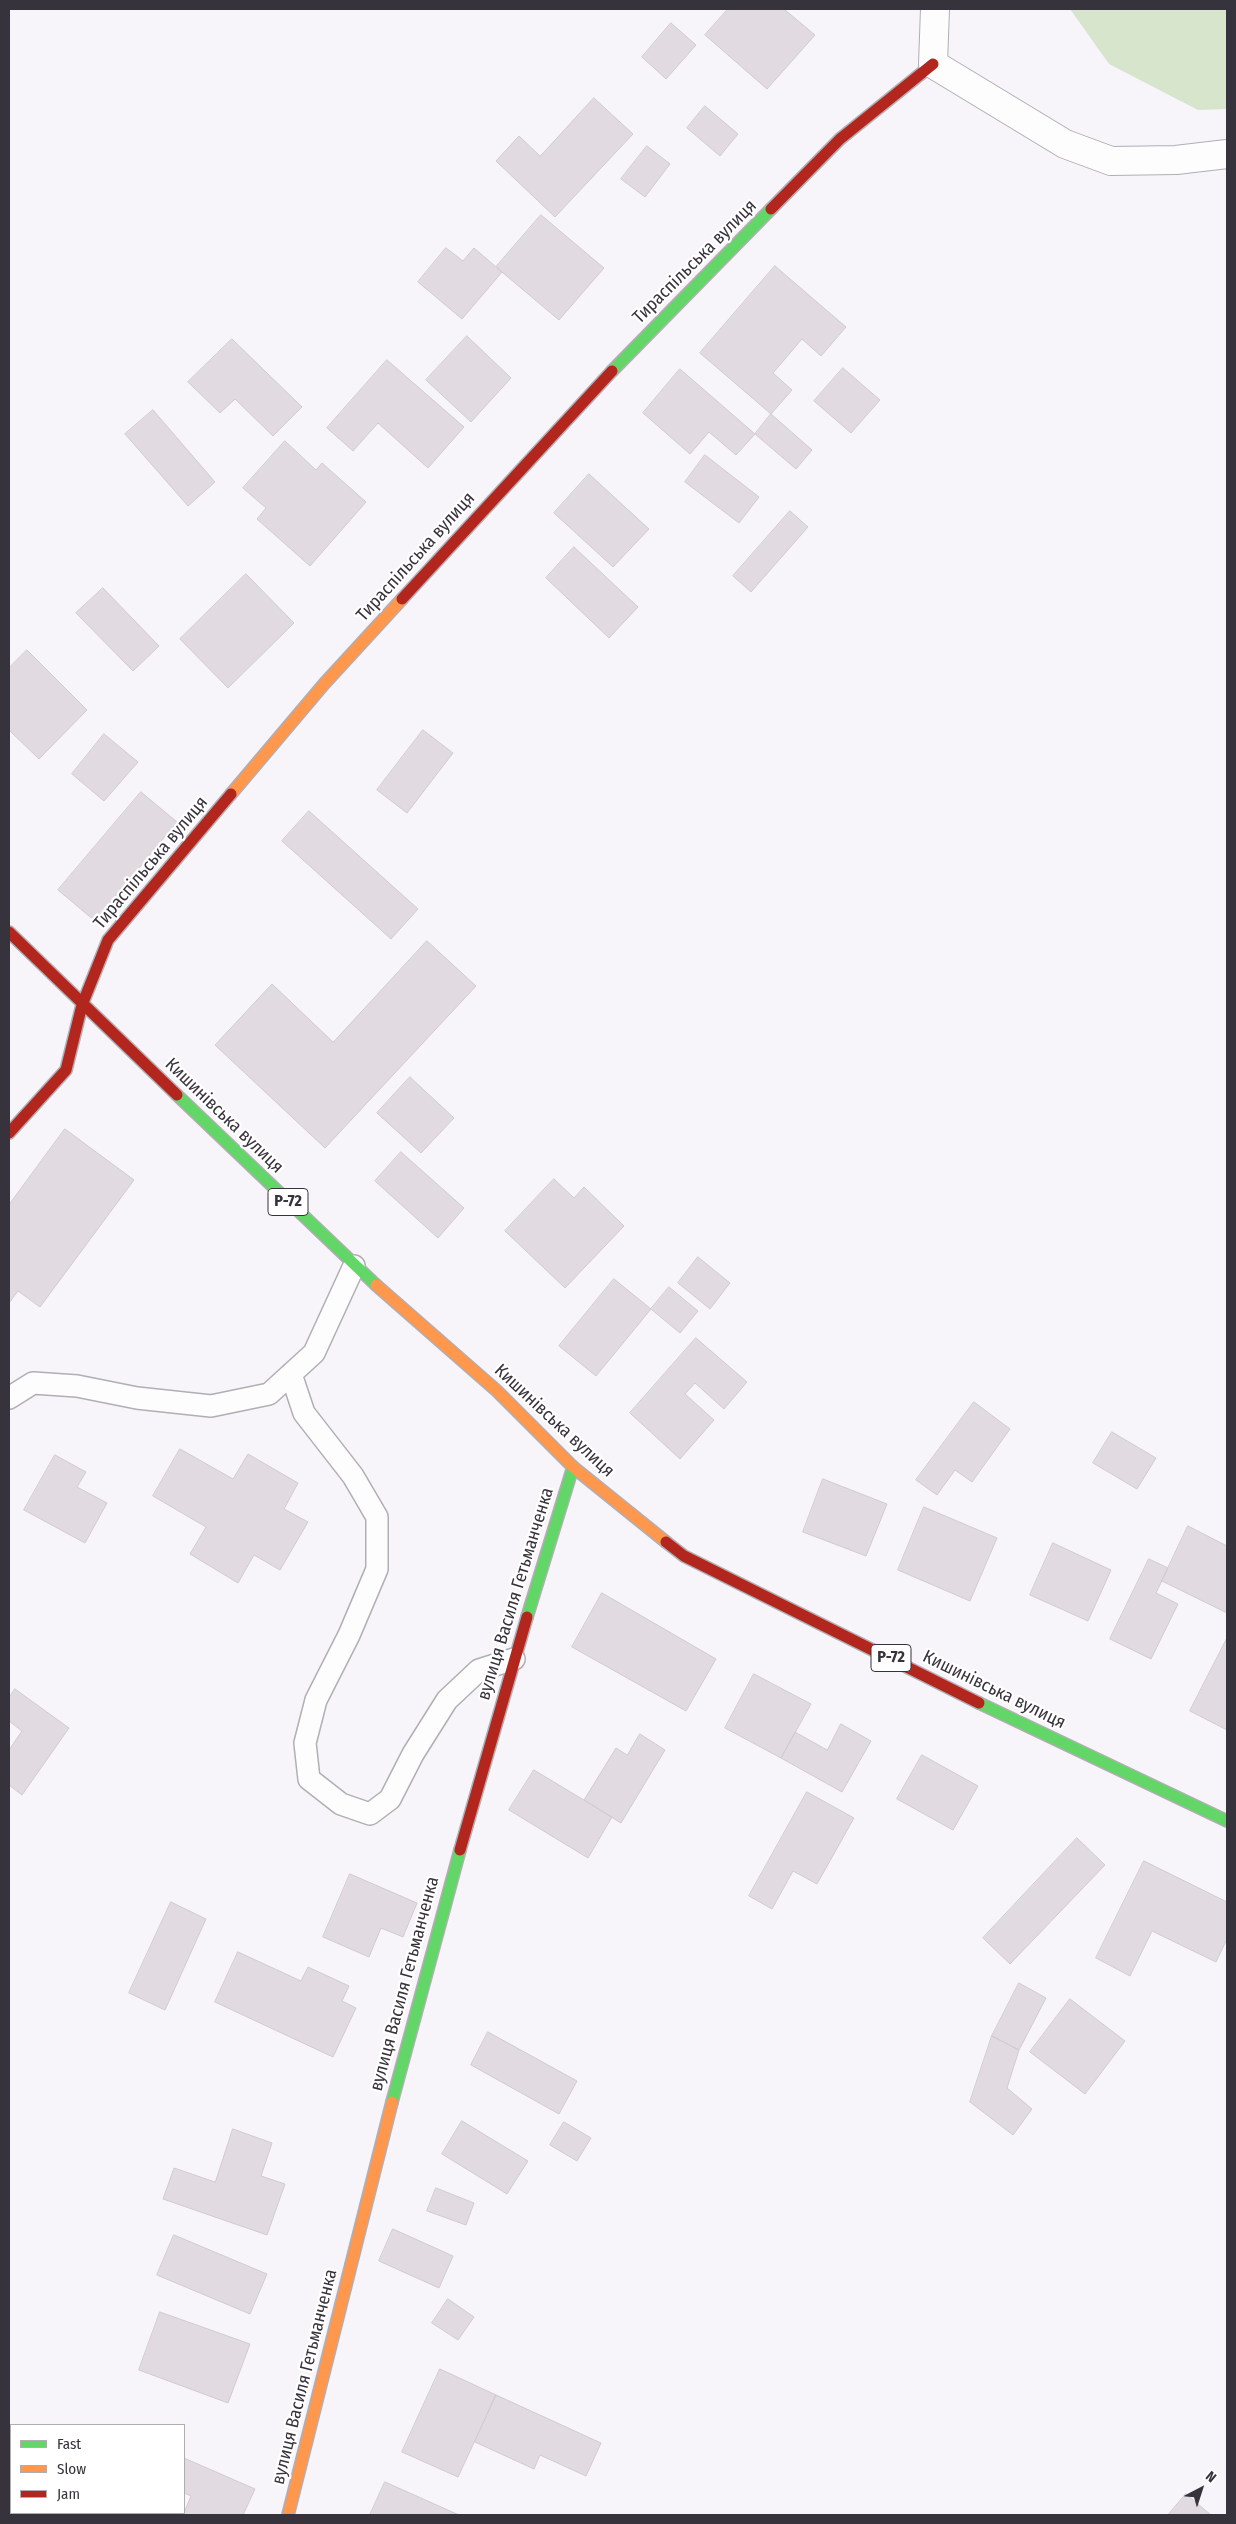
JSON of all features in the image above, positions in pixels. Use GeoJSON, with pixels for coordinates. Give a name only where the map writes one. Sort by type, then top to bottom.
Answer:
{"type":"FeatureCollection","features":[{"type":"Feature","properties":{"kind":"street"},"geometry":{"type":"LineString","coordinates":[[935,9],[933,64],[1065,144],[1111,161],[1176,160],[1227,154]]}},
{"type":"Feature","properties":{"kind":"street","name":"Тираспільська вулиця"},"geometry":{"type":"LineString","coordinates":[[9,1133],[66,1070],[82,1005],[108,940],[331,677],[583,400],[840,138],[933,64]]}},
{"type":"Feature","properties":{"kind":"street","name":"Кишинівська вулиця"},"geometry":{"type":"LineString","coordinates":[[9,932],[82,1005],[354,1266],[497,1391],[573,1467],[684,1556],[1040,1733],[1227,1821]]}},
{"type":"Feature","properties":{"kind":"street","name":"вулиця Василя Гетьманченка"},"geometry":{"type":"LineString","coordinates":[[288,2515],[413,2019],[514,1659],[573,1467]]}},
{"type":"Feature","properties":{"kind":"lane"},"geometry":{"type":"LineString","coordinates":[[9,1398],[32,1384],[77,1386],[137,1398],[211,1406],[269,1394],[314,1353],[354,1266]]}},
{"type":"Feature","properties":{"kind":"lane"},"geometry":{"type":"LineString","coordinates":[[291,1374],[304,1413],[353,1476],[377,1517],[377,1569],[349,1635],[316,1700],[305,1743],[309,1779],[341,1804],[370,1814],[390,1798],[413,1754],[447,1700],[479,1670],[514,1659]]}},
{"type":"Feature","properties":{"kind":"green space"},"geometry":{"type":"Polygon","coordinates":[[[1070,9],[1227,9],[1227,109],[1198,110],[1109,64],[1070,9]]]}},
{"type":"Feature","properties":{"kind":"building"},"geometry":{"type":"Polygon","coordinates":[[[728,9],[784,9],[815,35],[767,89],[705,35],[728,9]]]}},
{"type":"Feature","properties":{"kind":"building"},"geometry":{"type":"Polygon","coordinates":[[[671,23],[696,45],[666,79],[642,57],[671,23]]]}},
{"type":"Feature","properties":{"kind":"building"},"geometry":{"type":"Polygon","coordinates":[[[594,98],[633,134],[555,217],[496,161],[519,136],[540,156],[594,98]]]}},
{"type":"Feature","properties":{"kind":"building"},"geometry":{"type":"Polygon","coordinates":[[[705,106],[738,134],[720,156],[687,128],[705,106]]]}},
{"type":"Feature","properties":{"kind":"building"},"geometry":{"type":"Polygon","coordinates":[[[647,146],[670,164],[645,197],[621,179],[647,146]]]}},
{"type":"Feature","properties":{"kind":"building"},"geometry":{"type":"Polygon","coordinates":[[[541,215],[604,268],[559,320],[496,267],[541,215]]]}},
{"type":"Feature","properties":{"kind":"building"},"geometry":{"type":"Polygon","coordinates":[[[446,248],[463,261],[474,248],[502,272],[462,319],[418,282],[446,248]]]}},
{"type":"Feature","properties":{"kind":"building"},"geometry":{"type":"Polygon","coordinates":[[[775,266],[846,327],[821,356],[802,339],[773,373],[792,390],[771,414],[700,353],[775,266]]]}},
{"type":"Feature","properties":{"kind":"building"},"geometry":{"type":"Polygon","coordinates":[[[467,336],[511,378],[471,422],[426,380],[467,336]]]}},
{"type":"Feature","properties":{"kind":"building"},"geometry":{"type":"Polygon","coordinates":[[[232,339],[302,407],[273,436],[235,399],[220,413],[188,382],[232,339]]]}},
{"type":"Feature","properties":{"kind":"building"},"geometry":{"type":"Polygon","coordinates":[[[387,360],[464,427],[428,468],[378,423],[353,451],[327,428],[387,360]]]}},
{"type":"Feature","properties":{"kind":"building"},"geometry":{"type":"Polygon","coordinates":[[[843,368],[880,400],[851,433],[814,401],[843,368]]]}},
{"type":"Feature","properties":{"kind":"building"},"geometry":{"type":"Polygon","coordinates":[[[680,369],[755,434],[736,455],[709,432],[690,454],[643,413],[680,369]]]}},
{"type":"Feature","properties":{"kind":"building"},"geometry":{"type":"Polygon","coordinates":[[[153,410],[215,482],[188,506],[125,434],[153,410]]]}},
{"type":"Feature","properties":{"kind":"building"},"geometry":{"type":"Polygon","coordinates":[[[771,414],[812,450],[796,469],[755,434],[771,414]]]}},
{"type":"Feature","properties":{"kind":"building"},"geometry":{"type":"Polygon","coordinates":[[[285,441],[316,470],[322,463],[366,502],[310,566],[257,519],[266,508],[243,488],[285,441]]]}},
{"type":"Feature","properties":{"kind":"building"},"geometry":{"type":"Polygon","coordinates":[[[705,455],[759,497],[739,523],[685,482],[705,455]]]}},
{"type":"Feature","properties":{"kind":"building"},"geometry":{"type":"Polygon","coordinates":[[[589,474],[649,529],[613,567],[554,513],[589,474]]]}},
{"type":"Feature","properties":{"kind":"building"},"geometry":{"type":"Polygon","coordinates":[[[790,511],[808,527],[751,592],[733,576],[790,511]]]}},
{"type":"Feature","properties":{"kind":"building"},"geometry":{"type":"Polygon","coordinates":[[[574,547],[638,607],[609,638],[546,578],[574,547]]]}},
{"type":"Feature","properties":{"kind":"building"},"geometry":{"type":"Polygon","coordinates":[[[246,574],[294,623],[228,688],[180,639],[246,574]]]}},
{"type":"Feature","properties":{"kind":"building"},"geometry":{"type":"Polygon","coordinates":[[[103,588],[159,646],[133,671],[76,613],[103,588]]]}},
{"type":"Feature","properties":{"kind":"building"},"geometry":{"type":"Polygon","coordinates":[[[27,650],[87,710],[39,759],[9,730],[9,668],[27,650]]]}},
{"type":"Feature","properties":{"kind":"building"},"geometry":{"type":"Polygon","coordinates":[[[423,730],[453,753],[407,813],[377,790],[423,730]]]}},
{"type":"Feature","properties":{"kind":"building"},"geometry":{"type":"Polygon","coordinates":[[[104,734],[138,762],[104,801],[72,774],[104,734]]]}},
{"type":"Feature","properties":{"kind":"building"},"geometry":{"type":"Polygon","coordinates":[[[141,792],[177,822],[95,921],[58,890],[141,792]]]}},
{"type":"Feature","properties":{"kind":"building"},"geometry":{"type":"Polygon","coordinates":[[[309,811],[418,909],[391,939],[282,841],[309,811]]]}},
{"type":"Feature","properties":{"kind":"building"},"geometry":{"type":"Polygon","coordinates":[[[427,941],[476,986],[325,1148],[215,1045],[272,984],[333,1042],[427,941]]]}},
{"type":"Feature","properties":{"kind":"building"},"geometry":{"type":"Polygon","coordinates":[[[410,1077],[454,1118],[421,1153],[377,1113],[410,1077]]]}},
{"type":"Feature","properties":{"kind":"building"},"geometry":{"type":"Polygon","coordinates":[[[65,1129],[134,1180],[40,1307],[18,1291],[9,1303],[9,1205],[65,1129]]]}},
{"type":"Feature","properties":{"kind":"building"},"geometry":{"type":"Polygon","coordinates":[[[401,1152],[464,1208],[438,1238],[375,1181],[401,1152]]]}},
{"type":"Feature","properties":{"kind":"building"},"geometry":{"type":"Polygon","coordinates":[[[554,1179],[574,1198],[584,1187],[624,1226],[565,1288],[505,1231],[554,1179]]]}},
{"type":"Feature","properties":{"kind":"building"},"geometry":{"type":"Polygon","coordinates":[[[698,1257],[730,1283],[710,1309],[678,1283],[698,1257]]]}},
{"type":"Feature","properties":{"kind":"building"},"geometry":{"type":"Polygon","coordinates":[[[614,1279],[651,1309],[596,1376],[559,1346],[614,1279]]]}},
{"type":"Feature","properties":{"kind":"building"},"geometry":{"type":"Polygon","coordinates":[[[669,1287],[698,1311],[680,1333],[651,1309],[669,1287]]]}},
{"type":"Feature","properties":{"kind":"building"},"geometry":{"type":"Polygon","coordinates":[[[696,1338],[747,1382],[724,1409],[695,1383],[685,1394],[714,1420],[680,1459],[630,1413],[696,1338]]]}},
{"type":"Feature","properties":{"kind":"building"},"geometry":{"type":"Polygon","coordinates":[[[974,1402],[1010,1429],[972,1482],[955,1470],[937,1495],[916,1480],[974,1402]]]}},
{"type":"Feature","properties":{"kind":"building"},"geometry":{"type":"Polygon","coordinates":[[[1112,1432],[1156,1458],[1137,1489],[1093,1463],[1112,1432]]]}},
{"type":"Feature","properties":{"kind":"building"},"geometry":{"type":"Polygon","coordinates":[[[180,1449],[233,1479],[248,1454],[298,1483],[284,1509],[308,1522],[280,1570],[254,1555],[238,1583],[190,1554],[206,1527],[153,1496],[180,1449]]]}},
{"type":"Feature","properties":{"kind":"building"},"geometry":{"type":"Polygon","coordinates":[[[55,1455],[86,1472],[77,1487],[107,1503],[85,1543],[24,1510],[55,1455]]]}},
{"type":"Feature","properties":{"kind":"building"},"geometry":{"type":"Polygon","coordinates":[[[823,1479],[887,1504],[866,1556],[803,1532],[823,1479]]]}},
{"type":"Feature","properties":{"kind":"building"},"geometry":{"type":"Polygon","coordinates":[[[924,1507],[997,1538],[970,1601],[898,1570],[924,1507]]]}},
{"type":"Feature","properties":{"kind":"building"},"geometry":{"type":"Polygon","coordinates":[[[1188,1526],[1227,1546],[1227,1613],[1162,1581],[1188,1526]]]}},
{"type":"Feature","properties":{"kind":"building"},"geometry":{"type":"Polygon","coordinates":[[[1053,1543],[1111,1570],[1088,1621],[1030,1595],[1053,1543]]]}},
{"type":"Feature","properties":{"kind":"building"},"geometry":{"type":"Polygon","coordinates":[[[1149,1559],[1168,1568],[1156,1593],[1178,1604],[1151,1659],[1110,1639],[1149,1559]]]}},
{"type":"Feature","properties":{"kind":"building"},"geometry":{"type":"Polygon","coordinates":[[[602,1593],[716,1659],[686,1711],[572,1647],[602,1593]]]}},
{"type":"Feature","properties":{"kind":"building"},"geometry":{"type":"Polygon","coordinates":[[[1227,1638],[1227,1730],[1190,1711],[1227,1638]]]}},
{"type":"Feature","properties":{"kind":"building"},"geometry":{"type":"Polygon","coordinates":[[[754,1674],[811,1704],[781,1758],[725,1728],[754,1674]]]}},
{"type":"Feature","properties":{"kind":"building"},"geometry":{"type":"Polygon","coordinates":[[[15,1689],[69,1728],[22,1795],[9,1785],[9,1750],[22,1731],[9,1721],[9,1698],[15,1689]]]}},
{"type":"Feature","properties":{"kind":"building"},"geometry":{"type":"Polygon","coordinates":[[[841,1724],[871,1741],[842,1792],[781,1758],[795,1732],[827,1750],[841,1724]]]}},
{"type":"Feature","properties":{"kind":"building"},"geometry":{"type":"Polygon","coordinates":[[[640,1734],[665,1750],[621,1823],[584,1800],[616,1748],[627,1755],[640,1734]]]}},
{"type":"Feature","properties":{"kind":"building"},"geometry":{"type":"Polygon","coordinates":[[[922,1755],[978,1786],[953,1830],[897,1799],[922,1755]]]}},
{"type":"Feature","properties":{"kind":"building"},"geometry":{"type":"Polygon","coordinates":[[[534,1770],[612,1817],[588,1858],[509,1810],[534,1770]]]}},
{"type":"Feature","properties":{"kind":"building"},"geometry":{"type":"Polygon","coordinates":[[[807,1792],[854,1818],[817,1884],[793,1871],[772,1909],[749,1896],[807,1792]]]}},
{"type":"Feature","properties":{"kind":"building"},"geometry":{"type":"Polygon","coordinates":[[[1077,1838],[1105,1865],[1010,1964],[983,1938],[1077,1838]]]}},
{"type":"Feature","properties":{"kind":"building"},"geometry":{"type":"Polygon","coordinates":[[[1144,1861],[1227,1902],[1227,1939],[1216,1962],[1152,1931],[1130,1976],[1096,1958],[1144,1861]]]}},
{"type":"Feature","properties":{"kind":"building"},"geometry":{"type":"Polygon","coordinates":[[[350,1874],[417,1903],[403,1937],[381,1928],[369,1957],[323,1937],[350,1874]]]}},
{"type":"Feature","properties":{"kind":"building"},"geometry":{"type":"Polygon","coordinates":[[[171,1902],[206,1919],[165,2010],[129,1993],[171,1902]]]}},
{"type":"Feature","properties":{"kind":"building"},"geometry":{"type":"Polygon","coordinates":[[[238,1952],[301,1981],[308,1967],[349,1986],[342,2001],[356,2008],[333,2057],[215,2002],[238,1952]]]}},
{"type":"Feature","properties":{"kind":"building"},"geometry":{"type":"Polygon","coordinates":[[[1019,1983],[1046,1998],[1019,2050],[992,2036],[1019,1983]]]}},
{"type":"Feature","properties":{"kind":"building"},"geometry":{"type":"Polygon","coordinates":[[[1070,1999],[1125,2041],[1085,2094],[1030,2052],[1070,1999]]]}},
{"type":"Feature","properties":{"kind":"building"},"geometry":{"type":"Polygon","coordinates":[[[488,2032],[577,2081],[559,2114],[471,2065],[488,2032]]]}},
{"type":"Feature","properties":{"kind":"building"},"geometry":{"type":"Polygon","coordinates":[[[992,2036],[1019,2050],[1007,2088],[1032,2109],[1013,2135],[970,2102],[992,2036]]]}},
{"type":"Feature","properties":{"kind":"building"},"geometry":{"type":"Polygon","coordinates":[[[462,2121],[528,2161],[507,2194],[442,2154],[462,2121]]]}},
{"type":"Feature","properties":{"kind":"building"},"geometry":{"type":"Polygon","coordinates":[[[564,2122],[591,2138],[577,2161],[550,2145],[564,2122]]]}},
{"type":"Feature","properties":{"kind":"building"},"geometry":{"type":"Polygon","coordinates":[[[233,2129],[272,2143],[261,2176],[285,2184],[267,2235],[163,2199],[174,2168],[215,2182],[233,2129]]]}},
{"type":"Feature","properties":{"kind":"building"},"geometry":{"type":"Polygon","coordinates":[[[436,2188],[474,2203],[466,2225],[427,2211],[436,2188]]]}},
{"type":"Feature","properties":{"kind":"building"},"geometry":{"type":"Polygon","coordinates":[[[393,2229],[453,2256],[439,2288],[379,2261],[393,2229]]]}},
{"type":"Feature","properties":{"kind":"building"},"geometry":{"type":"Polygon","coordinates":[[[174,2235],[267,2274],[250,2314],[157,2275],[174,2235]]]}},
{"type":"Feature","properties":{"kind":"building"},"geometry":{"type":"Polygon","coordinates":[[[448,2299],[474,2317],[458,2340],[432,2323],[448,2299]]]}},
{"type":"Feature","properties":{"kind":"building"},"geometry":{"type":"Polygon","coordinates":[[[160,2312],[250,2344],[228,2403],[139,2370],[160,2312]]]}},
{"type":"Feature","properties":{"kind":"building"},"geometry":{"type":"Polygon","coordinates":[[[440,2369],[496,2395],[458,2477],[402,2452],[440,2369]]]}},
{"type":"Feature","properties":{"kind":"building"},"geometry":{"type":"Polygon","coordinates":[[[496,2395],[601,2443],[586,2476],[540,2455],[534,2469],[475,2442],[496,2395]]]}},
{"type":"Feature","properties":{"kind":"building"},"geometry":{"type":"Polygon","coordinates":[[[185,2458],[255,2489],[243,2515],[183,2515],[191,2496],[185,2493],[185,2458]]]}},
{"type":"Feature","properties":{"kind":"building"},"geometry":{"type":"Polygon","coordinates":[[[385,2482],[459,2515],[370,2515],[385,2482]]]}},
{"type":"Feature","properties":{"kind":"building"},"geometry":{"type":"Polygon","coordinates":[[[1186,2494],[1211,2515],[1168,2515],[1186,2494]]]}},
{"type":"Feature","properties":{"kind":"traffic: fast"},"geometry":{"type":"LineString","coordinates":[[612,371],[771,209]]}},
{"type":"Feature","properties":{"kind":"traffic: fast"},"geometry":{"type":"LineString","coordinates":[[177,1095],[376,1285]]}},
{"type":"Feature","properties":{"kind":"traffic: fast"},"geometry":{"type":"LineString","coordinates":[[527,1617],[573,1467]]}},
{"type":"Feature","properties":{"kind":"traffic: fast"},"geometry":{"type":"LineString","coordinates":[[979,1703],[1227,1821]]}},
{"type":"Feature","properties":{"kind":"traffic: fast"},"geometry":{"type":"LineString","coordinates":[[392,2102],[460,1850]]}},
{"type":"Feature","properties":{"kind":"traffic: slow"},"geometry":{"type":"LineString","coordinates":[[231,794],[324,684],[402,599]]}},
{"type":"Feature","properties":{"kind":"traffic: slow"},"geometry":{"type":"LineString","coordinates":[[376,1285],[497,1391],[573,1467],[666,1542]]}},
{"type":"Feature","properties":{"kind":"traffic: slow"},"geometry":{"type":"LineString","coordinates":[[288,2515],[392,2102]]}},
{"type":"Feature","properties":{"kind":"traffic: jam"},"geometry":{"type":"LineString","coordinates":[[771,209],[840,139],[933,64]]}},
{"type":"Feature","properties":{"kind":"traffic: jam"},"geometry":{"type":"LineString","coordinates":[[402,599],[612,371]]}},
{"type":"Feature","properties":{"kind":"traffic: jam"},"geometry":{"type":"LineString","coordinates":[[9,1133],[66,1070],[82,1005],[108,940],[231,794]]}},
{"type":"Feature","properties":{"kind":"traffic: jam"},"geometry":{"type":"LineString","coordinates":[[9,932],[177,1095]]}},
{"type":"Feature","properties":{"kind":"traffic: jam"},"geometry":{"type":"LineString","coordinates":[[666,1542],[684,1556],[979,1703]]}},
{"type":"Feature","properties":{"kind":"traffic: jam"},"geometry":{"type":"LineString","coordinates":[[460,1850],[527,1617]]}}]}
